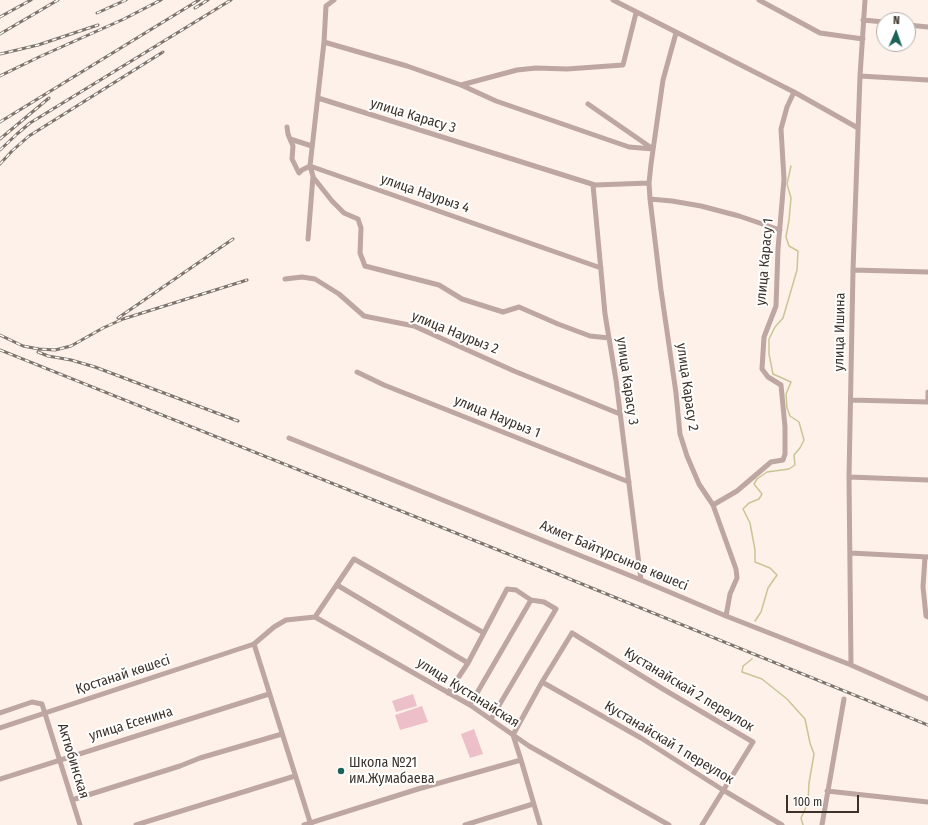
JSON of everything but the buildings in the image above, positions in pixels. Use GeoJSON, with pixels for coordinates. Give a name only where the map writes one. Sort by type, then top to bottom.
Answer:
{"type":"FeatureCollection","features":[{"type":"Feature","properties":{"kind":"street"},"geometry":{"type":"LineString","coordinates":[[334,0],[326,6],[324,42],[310,166],[313,176],[332,201],[344,213],[358,219],[361,228],[360,253],[364,266],[439,285],[462,299],[503,312],[519,307],[590,336],[609,338]]}},
{"type":"Feature","properties":{"kind":"street"},"geometry":{"type":"LineString","coordinates":[[613,0],[794,92],[858,128]]}},
{"type":"Feature","properties":{"kind":"street"},"geometry":{"type":"LineString","coordinates":[[759,0],[820,33],[863,39]]}},
{"type":"Feature","properties":{"kind":"street","name":"улица Ишина"},"geometry":{"type":"LineString","coordinates":[[851,666],[849,477],[853,270],[860,76],[865,0]]}},
{"type":"Feature","properties":{"kind":"street"},"geometry":{"type":"LineString","coordinates":[[461,85],[516,70],[536,68],[567,69],[623,66],[636,13]]}},
{"type":"Feature","properties":{"kind":"street"},"geometry":{"type":"LineString","coordinates":[[863,20],[876,21]]}},
{"type":"Feature","properties":{"kind":"street"},"geometry":{"type":"LineString","coordinates":[[916,26],[928,27]]}},
{"type":"Feature","properties":{"kind":"street","name":"улица Карасу 2"},"geometry":{"type":"LineString","coordinates":[[676,33],[663,80],[649,182],[650,199],[676,393],[680,434],[687,456],[699,484],[714,505],[736,568],[737,578],[730,594],[726,616]]}},
{"type":"Feature","properties":{"kind":"street"},"geometry":{"type":"LineString","coordinates":[[324,42],[407,66],[461,85],[496,102],[629,147],[653,149]]}},
{"type":"Feature","properties":{"kind":"street"},"geometry":{"type":"LineString","coordinates":[[860,76],[928,80]]}},
{"type":"Feature","properties":{"kind":"street","name":"улица Карасу 1"},"geometry":{"type":"LineString","coordinates":[[714,505],[737,491],[771,462],[783,460],[785,454],[785,427],[781,385],[768,377],[762,369],[764,337],[776,306],[778,249],[784,179],[781,129],[787,107],[794,92]]}},
{"type":"Feature","properties":{"kind":"street","name":"улица Карасу 3"},"geometry":{"type":"LineString","coordinates":[[318,98],[593,185],[649,182]]}},
{"type":"Feature","properties":{"kind":"street"},"geometry":{"type":"LineString","coordinates":[[588,104],[653,149]]}},
{"type":"Feature","properties":{"kind":"street"},"geometry":{"type":"LineString","coordinates":[[287,127],[293,146],[292,159],[299,173],[310,166]]}},
{"type":"Feature","properties":{"kind":"street"},"geometry":{"type":"LineString","coordinates":[[290,139],[312,146]]}},
{"type":"Feature","properties":{"kind":"street","name":"улица Наурыз 4"},"geometry":{"type":"LineString","coordinates":[[310,166],[601,268]]}},
{"type":"Feature","properties":{"kind":"street"},"geometry":{"type":"LineString","coordinates":[[308,239],[313,176]]}},
{"type":"Feature","properties":{"kind":"street","name":"улица Карасу 3"},"geometry":{"type":"LineString","coordinates":[[593,185],[605,314],[642,580]]}},
{"type":"Feature","properties":{"kind":"street"},"geometry":{"type":"LineString","coordinates":[[650,199],[701,206],[739,216],[780,230]]}},
{"type":"Feature","properties":{"kind":"street"},"geometry":{"type":"LineString","coordinates":[[853,270],[928,272]]}},
{"type":"Feature","properties":{"kind":"street","name":"улица Наурыз 2"},"geometry":{"type":"LineString","coordinates":[[285,278],[302,277],[315,279],[338,294],[364,316],[414,326],[514,371],[620,414]]}},
{"type":"Feature","properties":{"kind":"street","name":"улица Наурыз 1"},"geometry":{"type":"LineString","coordinates":[[357,372],[384,385],[629,482]]}},
{"type":"Feature","properties":{"kind":"street"},"geometry":{"type":"LineString","coordinates":[[851,400],[928,402],[928,392]]}},
{"type":"Feature","properties":{"kind":"street","name":"Ахмет Байтұрсынов көшесі"},"geometry":{"type":"LineString","coordinates":[[289,438],[642,580],[928,699]]}},
{"type":"Feature","properties":{"kind":"street"},"geometry":{"type":"LineString","coordinates":[[849,477],[928,480]]}},
{"type":"Feature","properties":{"kind":"street"},"geometry":{"type":"LineString","coordinates":[[850,553],[927,557],[923,587],[926,616],[928,617]]}},
{"type":"Feature","properties":{"kind":"street"},"geometry":{"type":"LineString","coordinates":[[311,824],[254,644],[274,627],[286,620],[316,617],[354,559],[484,633]]}},
{"type":"Feature","properties":{"kind":"street"},"geometry":{"type":"LineString","coordinates":[[337,585],[468,663]]}},
{"type":"Feature","properties":{"kind":"street"},"geometry":{"type":"LineString","coordinates":[[448,693],[468,663],[499,601],[507,589],[516,590],[531,600],[544,602],[556,609],[491,719]]}},
{"type":"Feature","properties":{"kind":"street"},"geometry":{"type":"LineString","coordinates":[[470,705],[531,600]]}},
{"type":"Feature","properties":{"kind":"street","name":"улица Кустанайская"},"geometry":{"type":"LineString","coordinates":[[316,617],[470,705],[529,746],[669,825]]}},
{"type":"Feature","properties":{"kind":"street","name":"Кустанайскай 2 переулок"},"geometry":{"type":"LineString","coordinates":[[542,682],[572,633],[753,742],[702,825]]}},
{"type":"Feature","properties":{"kind":"street","name":"Қостанай көшесі"},"geometry":{"type":"LineString","coordinates":[[0,728],[254,644]]}},
{"type":"Feature","properties":{"kind":"street"},"geometry":{"type":"LineString","coordinates":[[540,825],[513,735],[542,682]]}},
{"type":"Feature","properties":{"kind":"street","name":"Кустанайскай 1 переулок"},"geometry":{"type":"LineString","coordinates":[[542,682],[640,738],[782,825]]}},
{"type":"Feature","properties":{"kind":"street","name":"улица Есенина"},"geometry":{"type":"LineString","coordinates":[[0,779],[59,759],[269,694]]}},
{"type":"Feature","properties":{"kind":"street"},"geometry":{"type":"LineString","coordinates":[[822,825],[844,699]]}},
{"type":"Feature","properties":{"kind":"street","name":"Актюбинская"},"geometry":{"type":"LineString","coordinates":[[0,713],[32,702],[42,704],[80,825]]}},
{"type":"Feature","properties":{"kind":"street"},"geometry":{"type":"LineString","coordinates":[[72,800],[180,766],[200,758],[282,734]]}},
{"type":"Feature","properties":{"kind":"street"},"geometry":{"type":"LineString","coordinates":[[304,825],[311,824],[418,788],[521,760]]}},
{"type":"Feature","properties":{"kind":"street"},"geometry":{"type":"LineString","coordinates":[[136,825],[295,776]]}},
{"type":"Feature","properties":{"kind":"street"},"geometry":{"type":"LineString","coordinates":[[827,791],[928,802]]}},
{"type":"Feature","properties":{"kind":"street"},"geometry":{"type":"LineString","coordinates":[[465,825],[534,804]]}},
{"type":"Feature","properties":{"kind":"shaded area"},"geometry":{"type":"Polygon","coordinates":[[[413,694],[417,706],[396,712],[392,701],[413,694]]]}},
{"type":"Feature","properties":{"kind":"shaded area"},"geometry":{"type":"Polygon","coordinates":[[[422,706],[428,722],[400,730],[395,715],[422,706]]]}},
{"type":"Feature","properties":{"kind":"shaded area"},"geometry":{"type":"Polygon","coordinates":[[[474,729],[483,754],[470,758],[461,734],[474,729]]]}},
{"type":"Feature","properties":{"kind":"waterway"},"geometry":{"type":"LineString","coordinates":[[755,621],[761,612],[768,588],[777,575],[770,568],[755,562],[755,550],[750,523],[743,509],[749,503],[759,499],[762,494],[754,484],[757,479],[767,472],[789,469],[795,465],[794,455],[804,440],[799,422],[790,416],[787,408],[786,394],[791,382],[773,374],[769,354],[769,339],[775,327],[783,318],[797,270],[798,251],[789,246],[786,237],[791,198],[787,184],[791,166]]}},
{"type":"Feature","properties":{"kind":"waterway"},"geometry":{"type":"LineString","coordinates":[[752,659],[743,666],[742,672],[762,679],[787,699],[805,719],[814,754],[809,783],[808,803],[801,818],[803,825]]}},
{"type":"Feature","properties":{"kind":"railway"},"geometry":{"type":"LineString","coordinates":[[0,17],[31,0]]}},
{"type":"Feature","properties":{"kind":"railway"},"geometry":{"type":"LineString","coordinates":[[0,34],[58,0]]}},
{"type":"Feature","properties":{"kind":"railway"},"geometry":{"type":"LineString","coordinates":[[97,13],[126,0]]}},
{"type":"Feature","properties":{"kind":"railway"},"geometry":{"type":"LineString","coordinates":[[0,76],[124,19],[161,0]]}},
{"type":"Feature","properties":{"kind":"railway"},"geometry":{"type":"LineString","coordinates":[[0,122],[199,0]]}},
{"type":"Feature","properties":{"kind":"railway"},"geometry":{"type":"LineString","coordinates":[[195,8],[208,0]]}},
{"type":"Feature","properties":{"kind":"railway"},"geometry":{"type":"LineString","coordinates":[[0,150],[30,123],[231,0]]}},
{"type":"Feature","properties":{"kind":"railway"},"geometry":{"type":"LineString","coordinates":[[0,54],[38,45],[98,25]]}},
{"type":"Feature","properties":{"kind":"railway"},"geometry":{"type":"LineString","coordinates":[[0,164],[29,136],[163,52]]}},
{"type":"Feature","properties":{"kind":"railway"},"geometry":{"type":"LineString","coordinates":[[0,139],[49,98]]}},
{"type":"Feature","properties":{"kind":"railway"},"geometry":{"type":"LineString","coordinates":[[118,318],[233,239]]}},
{"type":"Feature","properties":{"kind":"railway"},"geometry":{"type":"LineString","coordinates":[[0,335],[23,346],[55,350],[71,346],[103,328],[123,319],[247,280]]}},
{"type":"Feature","properties":{"kind":"railway"},"geometry":{"type":"LineString","coordinates":[[0,350],[533,564],[928,725]]}},
{"type":"Feature","properties":{"kind":"railway"},"geometry":{"type":"LineString","coordinates":[[38,352],[48,356],[71,360],[95,367],[238,421]]}},
{"type":"Feature","properties":{"kind":"place","name":"Школа №21 им.Жумабаева"},"geometry":{"type":"Point","coordinates":[341,771]}}]}
